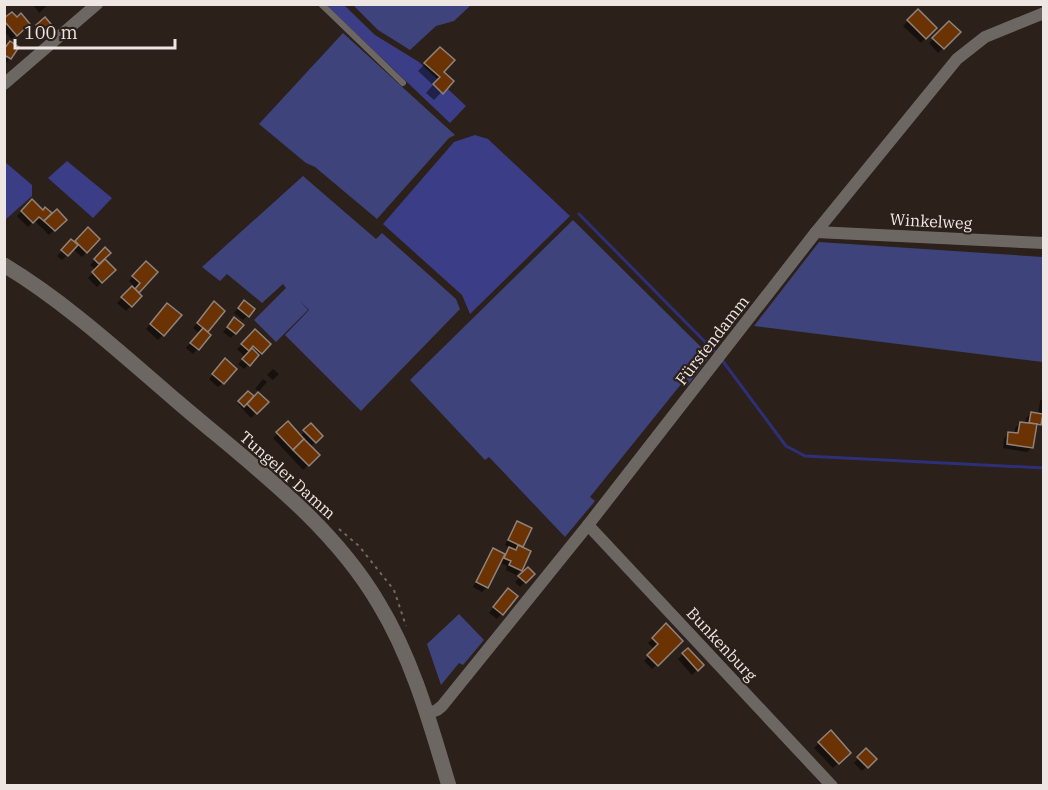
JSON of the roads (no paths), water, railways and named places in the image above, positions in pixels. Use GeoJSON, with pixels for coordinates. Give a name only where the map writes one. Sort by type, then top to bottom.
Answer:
{"type":"FeatureCollection","features":[{"type":"Feature","properties":{"kind":"street"},"geometry":{"type":"LineString","coordinates":[[4,84],[97,4]]}},
{"type":"Feature","properties":{"kind":"street","name":"Fürstendamm"},"geometry":{"type":"LineString","coordinates":[[427,714],[442,706],[588,525],[816,231],[957,59],[985,37],[1044,13]]}},
{"type":"Feature","properties":{"kind":"street","name":"Winkelweg"},"geometry":{"type":"LineString","coordinates":[[816,231],[1044,243]]}},
{"type":"Feature","properties":{"kind":"street","name":"Tungeler Damm"},"geometry":{"type":"LineString","coordinates":[[4,265],[27,279],[78,318],[299,506],[354,566],[388,619],[405,654],[427,714],[449,786]]}},
{"type":"Feature","properties":{"kind":"street","name":"Bunkenburg"},"geometry":{"type":"LineString","coordinates":[[588,525],[831,786]]}},
{"type":"Feature","properties":{"kind":"lane"},"geometry":{"type":"LineString","coordinates":[[321,4],[403,83]]}},
{"type":"Feature","properties":{"kind":"waterway"},"geometry":{"type":"LineString","coordinates":[[579,214],[716,353]]}},
{"type":"Feature","properties":{"kind":"waterway"},"geometry":{"type":"LineString","coordinates":[[722,360],[786,446],[805,456],[1044,468]]}}]}
